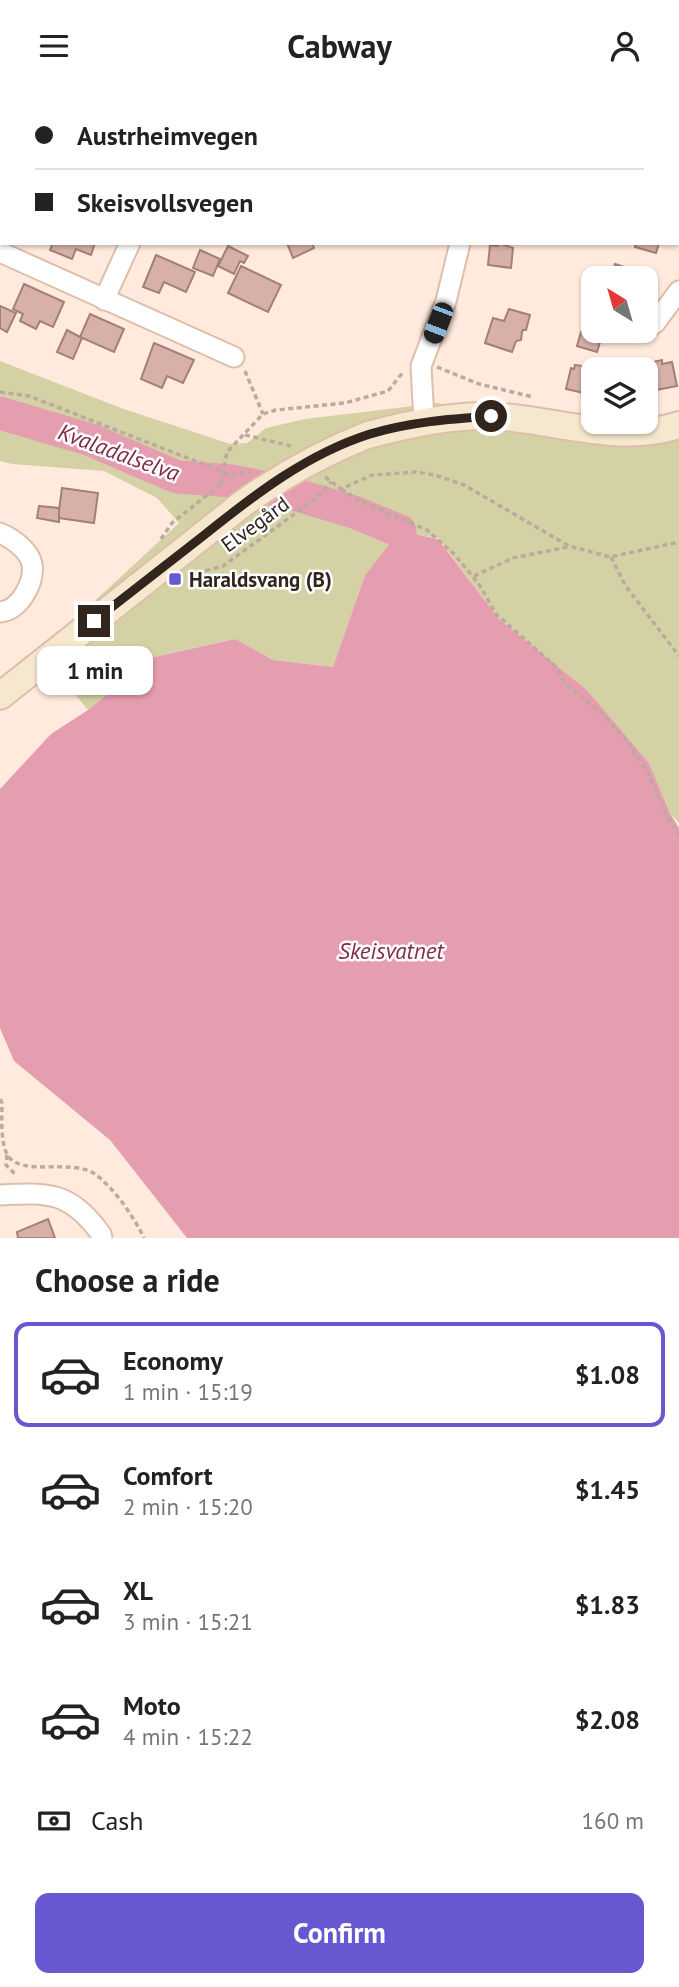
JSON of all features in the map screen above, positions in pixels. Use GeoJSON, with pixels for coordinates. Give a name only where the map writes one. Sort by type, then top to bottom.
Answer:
{"type":"FeatureCollection","features":[{"type":"Feature","properties":{"kind":"main road"},"geometry":{"type":"LineString","coordinates":[[0,697],[277,479],[317,456],[368,435],[424,421],[491,416],[597,431],[660,431],[679,425]]}},
{"type":"Feature","properties":{"kind":"street"},"geometry":{"type":"LineString","coordinates":[[104,300],[129,245]]}},
{"type":"Feature","properties":{"kind":"street"},"geometry":{"type":"LineString","coordinates":[[424,421],[421,366],[446,301],[460,245]]}},
{"type":"Feature","properties":{"kind":"street"},"geometry":{"type":"LineString","coordinates":[[0,252],[234,357]]}},
{"type":"Feature","properties":{"kind":"street"},"geometry":{"type":"LineString","coordinates":[[658,319],[679,291]]}},
{"type":"Feature","properties":{"kind":"street"},"geometry":{"type":"LineString","coordinates":[[0,533],[19,545],[32,563],[32,575],[18,605],[8,612],[0,612]]}},
{"type":"Feature","properties":{"kind":"street"},"geometry":{"type":"LineString","coordinates":[[0,1195],[38,1192],[62,1198],[85,1213],[102,1238]]}},
{"type":"Feature","properties":{"kind":"path"},"geometry":{"type":"LineString","coordinates":[[234,357],[246,373],[263,414]]}},
{"type":"Feature","properties":{"kind":"path"},"geometry":{"type":"LineString","coordinates":[[158,544],[172,523],[221,484],[227,453],[263,414],[276,410],[345,403],[388,391],[406,369],[421,366],[434,366],[479,384],[542,399]]}},
{"type":"Feature","properties":{"kind":"path"},"geometry":{"type":"LineString","coordinates":[[0,392],[29,396],[231,475],[255,470]]}},
{"type":"Feature","properties":{"kind":"path"},"geometry":{"type":"LineString","coordinates":[[245,435],[290,446],[297,453]]}},
{"type":"Feature","properties":{"kind":"path"},"geometry":{"type":"LineString","coordinates":[[341,489],[372,475],[416,472],[435,475],[476,491],[569,546],[610,557],[679,542]]}},
{"type":"Feature","properties":{"kind":"path","name":"Elvegård"},"geometry":{"type":"LineString","coordinates":[[188,575],[223,566],[315,499],[331,482],[341,489]]}},
{"type":"Feature","properties":{"kind":"path"},"geometry":{"type":"LineString","coordinates":[[341,489],[360,501],[428,530],[454,554],[474,576],[496,614],[554,665],[565,683],[601,713],[624,737],[648,773],[666,815],[679,834]]}},
{"type":"Feature","properties":{"kind":"path"},"geometry":{"type":"LineString","coordinates":[[474,576],[513,558],[569,546]]}},
{"type":"Feature","properties":{"kind":"path"},"geometry":{"type":"LineString","coordinates":[[610,557],[625,585],[679,656]]}},
{"type":"Feature","properties":{"kind":"path"},"geometry":{"type":"LineString","coordinates":[[0,1099],[2,1140],[7,1155],[19,1165],[70,1166],[94,1174],[131,1213],[144,1238]]}},
{"type":"Feature","properties":{"kind":"shaded area"},"geometry":{"type":"Polygon","coordinates":[[[0,361],[121,408],[230,444],[247,443],[266,428],[305,419],[438,403],[491,416],[581,426],[581,434],[648,434],[679,440],[679,823],[670,813],[649,763],[587,690],[499,619],[438,538],[400,532],[365,575],[333,667],[273,660],[234,639],[154,657],[88,710],[62,679],[35,656],[179,523],[157,498],[104,471],[0,461],[0,361]]]}},
{"type":"Feature","properties":{"kind":"water","name":"Skeisvatnet"},"geometry":{"type":"Polygon","coordinates":[[[400,531],[438,539],[499,619],[587,690],[649,763],[679,828],[679,1238],[187,1238],[110,1140],[14,1061],[0,1028],[0,789],[51,734],[88,710],[154,657],[235,639],[273,660],[333,667],[365,575],[400,531]]]}},
{"type":"Feature","properties":{"kind":"building"},"geometry":{"type":"Polygon","coordinates":[[[52,245],[94,245],[91,255],[76,249],[72,259],[50,250],[52,245]]]}},
{"type":"Feature","properties":{"kind":"building"},"geometry":{"type":"Polygon","coordinates":[[[288,245],[313,245],[314,248],[293,258],[288,245]]]}},
{"type":"Feature","properties":{"kind":"building"},"geometry":{"type":"Polygon","coordinates":[[[490,245],[513,248],[511,268],[488,265],[490,245]]]}},
{"type":"Feature","properties":{"kind":"building"},"geometry":{"type":"Polygon","coordinates":[[[636,245],[658,245],[656,253],[636,245]]]}},
{"type":"Feature","properties":{"kind":"building"},"geometry":{"type":"Polygon","coordinates":[[[228,246],[248,256],[244,263],[240,261],[234,274],[218,266],[228,246]]]}},
{"type":"Feature","properties":{"kind":"building"},"geometry":{"type":"Polygon","coordinates":[[[200,250],[220,259],[213,276],[193,268],[200,250]]]}},
{"type":"Feature","properties":{"kind":"building"},"geometry":{"type":"Polygon","coordinates":[[[156,255],[195,272],[186,292],[164,282],[159,293],[143,287],[156,255]]]}},
{"type":"Feature","properties":{"kind":"building"},"geometry":{"type":"Polygon","coordinates":[[[241,266],[281,285],[268,312],[228,293],[241,266]]]}},
{"type":"Feature","properties":{"kind":"building"},"geometry":{"type":"Polygon","coordinates":[[[24,284],[64,302],[53,327],[40,321],[36,329],[20,321],[23,314],[13,309],[24,284]]]}},
{"type":"Feature","properties":{"kind":"building"},"geometry":{"type":"Polygon","coordinates":[[[0,306],[16,313],[7,332],[0,328],[0,306]]]}},
{"type":"Feature","properties":{"kind":"building"},"geometry":{"type":"Polygon","coordinates":[[[509,309],[530,315],[526,330],[522,332],[521,340],[516,341],[512,352],[485,343],[493,318],[504,321],[509,309]]]}},
{"type":"Feature","properties":{"kind":"building"},"geometry":{"type":"Polygon","coordinates":[[[90,314],[124,329],[114,352],[80,337],[90,314]]]}},
{"type":"Feature","properties":{"kind":"building"},"geometry":{"type":"Polygon","coordinates":[[[67,330],[82,338],[73,359],[57,352],[67,330]]]}},
{"type":"Feature","properties":{"kind":"building"},"geometry":{"type":"Polygon","coordinates":[[[581,332],[581,343],[600,343],[597,352],[577,346],[581,332]]]}},
{"type":"Feature","properties":{"kind":"building"},"geometry":{"type":"Polygon","coordinates":[[[154,343],[194,360],[183,383],[167,376],[162,388],[141,379],[154,343]]]}},
{"type":"Feature","properties":{"kind":"building"},"geometry":{"type":"Polygon","coordinates":[[[662,360],[662,364],[672,362],[677,386],[658,390],[658,361],[662,360]]]}},
{"type":"Feature","properties":{"kind":"building"},"geometry":{"type":"Polygon","coordinates":[[[575,365],[581,366],[581,392],[566,389],[571,368],[574,369],[575,365]]]}},
{"type":"Feature","properties":{"kind":"building"},"geometry":{"type":"Polygon","coordinates":[[[62,488],[98,493],[94,523],[58,518],[62,488]]]}},
{"type":"Feature","properties":{"kind":"building"},"geometry":{"type":"Polygon","coordinates":[[[39,506],[59,508],[59,522],[37,518],[39,506]]]}},
{"type":"Feature","properties":{"kind":"building"},"geometry":{"type":"Polygon","coordinates":[[[48,1219],[55,1238],[18,1238],[17,1232],[48,1219]]]}},
{"type":"Feature","properties":{"kind":"waterway","name":"Kvaladalselva"},"geometry":{"type":"LineString","coordinates":[[0,413],[91,440],[177,477],[232,481],[287,492],[354,512],[400,531]]}},
{"type":"Feature","properties":{"kind":"place","name":"Haraldsvang (B)"},"geometry":{"type":"Point","coordinates":[175,579]}},
{"type":"Feature","properties":{"kind":"route"},"geometry":{"type":"LineString","coordinates":[[94,621],[241,505],[277,479],[317,456],[368,435],[424,421],[491,416]]}}]}
